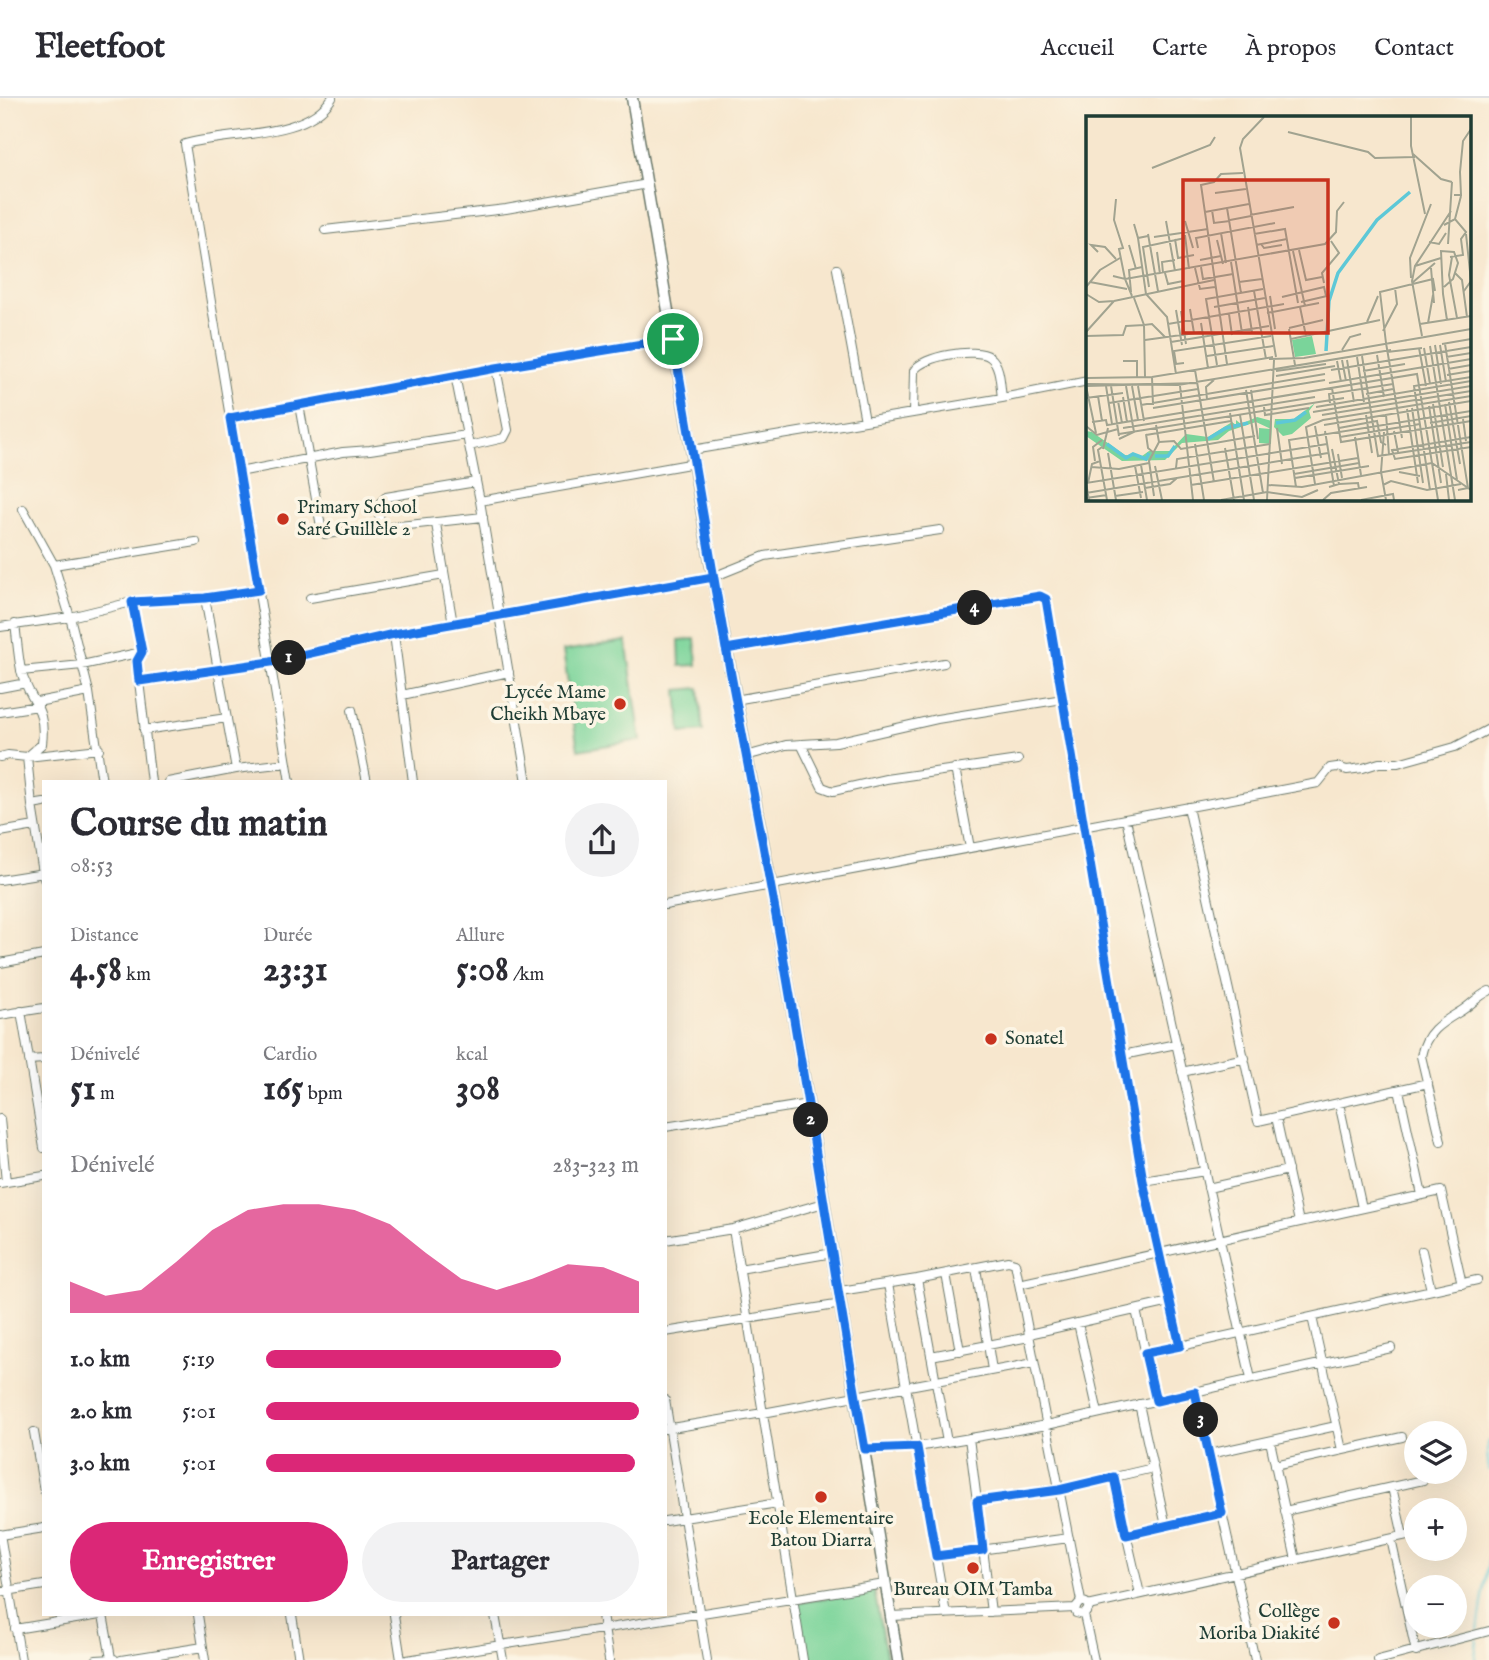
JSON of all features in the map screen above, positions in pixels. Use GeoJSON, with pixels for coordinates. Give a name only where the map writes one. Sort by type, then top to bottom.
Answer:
{"type":"FeatureCollection","features":[{"type":"Feature","properties":{"kind":"main road"},"geometry":{"type":"LineString","coordinates":[[632,98],[713,577],[771,886],[842,1304],[898,1660]]}},
{"type":"Feature","properties":{"kind":"street"},"geometry":{"type":"LineString","coordinates":[[290,780],[185,144],[304,122],[326,108],[332,98]]}},
{"type":"Feature","properties":{"kind":"street"},"geometry":{"type":"LineString","coordinates":[[325,230],[506,209],[648,184]]}},
{"type":"Feature","properties":{"kind":"street"},"geometry":{"type":"LineString","coordinates":[[837,269],[865,421]]}},
{"type":"Feature","properties":{"kind":"street"},"geometry":{"type":"LineString","coordinates":[[230,418],[455,375],[673,339]]}},
{"type":"Feature","properties":{"kind":"street"},"geometry":{"type":"LineString","coordinates":[[913,413],[914,371],[917,365],[925,360],[959,354],[982,353],[991,358],[997,367],[1002,398]]}},
{"type":"Feature","properties":{"kind":"street"},"geometry":{"type":"LineString","coordinates":[[469,446],[504,438],[508,430],[496,368]]}},
{"type":"Feature","properties":{"kind":"street"},"geometry":{"type":"LineString","coordinates":[[455,375],[483,517],[527,780]]}},
{"type":"Feature","properties":{"kind":"street"},"geometry":{"type":"LineString","coordinates":[[692,450],[1086,381]]}},
{"type":"Feature","properties":{"kind":"street"},"geometry":{"type":"LineString","coordinates":[[299,405],[324,534],[483,517]]}},
{"type":"Feature","properties":{"kind":"street"},"geometry":{"type":"LineString","coordinates":[[239,472],[309,458],[467,435]]}},
{"type":"Feature","properties":{"kind":"street"},"geometry":{"type":"LineString","coordinates":[[480,501],[695,463]]}},
{"type":"Feature","properties":{"kind":"street"},"geometry":{"type":"LineString","coordinates":[[381,530],[378,505],[386,497],[476,482]]}},
{"type":"Feature","properties":{"kind":"street"},"geometry":{"type":"LineString","coordinates":[[23,509],[54,565],[70,617],[89,692],[102,780]]}},
{"type":"Feature","properties":{"kind":"street"},"geometry":{"type":"LineString","coordinates":[[436,524],[453,624]]}},
{"type":"Feature","properties":{"kind":"street"},"geometry":{"type":"LineString","coordinates":[[139,681],[271,662],[394,634],[713,577],[765,556],[940,530]]}},
{"type":"Feature","properties":{"kind":"street"},"geometry":{"type":"LineString","coordinates":[[54,565],[196,542]]}},
{"type":"Feature","properties":{"kind":"street"},"geometry":{"type":"LineString","coordinates":[[310,598],[444,575]]}},
{"type":"Feature","properties":{"kind":"street"},"geometry":{"type":"LineString","coordinates":[[0,626],[70,617],[132,602],[205,598],[259,590]]}},
{"type":"Feature","properties":{"kind":"street"},"geometry":{"type":"LineString","coordinates":[[726,649],[1040,596],[1046,599],[1143,1181],[1180,1346]]}},
{"type":"Feature","properties":{"kind":"street"},"geometry":{"type":"LineString","coordinates":[[205,598],[236,769]]}},
{"type":"Feature","properties":{"kind":"street"},"geometry":{"type":"LineString","coordinates":[[132,602],[142,652],[137,661],[151,780]]}},
{"type":"Feature","properties":{"kind":"street"},"geometry":{"type":"LineString","coordinates":[[15,625],[21,671],[44,726],[42,744],[27,757]]}},
{"type":"Feature","properties":{"kind":"street"},"geometry":{"type":"LineString","coordinates":[[394,634],[414,780]]}},
{"type":"Feature","properties":{"kind":"street"},"geometry":{"type":"LineString","coordinates":[[21,671],[82,664],[142,652]]}},
{"type":"Feature","properties":{"kind":"street"},"geometry":{"type":"LineString","coordinates":[[736,701],[944,663]]}},
{"type":"Feature","properties":{"kind":"street"},"geometry":{"type":"LineString","coordinates":[[402,695],[509,672]]}},
{"type":"Feature","properties":{"kind":"street"},"geometry":{"type":"LineString","coordinates":[[0,688],[26,684]]}},
{"type":"Feature","properties":{"kind":"street"},"geometry":{"type":"LineString","coordinates":[[0,712],[89,692]]}},
{"type":"Feature","properties":{"kind":"street"},"geometry":{"type":"LineString","coordinates":[[746,755],[786,745],[836,742],[937,719],[1063,699]]}},
{"type":"Feature","properties":{"kind":"street"},"geometry":{"type":"LineString","coordinates":[[352,710],[367,780]]}},
{"type":"Feature","properties":{"kind":"street"},"geometry":{"type":"LineString","coordinates":[[144,730],[227,718]]}},
{"type":"Feature","properties":{"kind":"street"},"geometry":{"type":"LineString","coordinates":[[667,905],[1318,783],[1330,768],[1347,770],[1380,763],[1398,763],[1455,747],[1489,729]]}},
{"type":"Feature","properties":{"kind":"street"},"geometry":{"type":"LineString","coordinates":[[801,744],[822,788],[833,791],[886,779],[1018,760]]}},
{"type":"Feature","properties":{"kind":"street"},"geometry":{"type":"LineString","coordinates":[[0,757],[27,757],[99,749]]}},
{"type":"Feature","properties":{"kind":"street"},"geometry":{"type":"LineString","coordinates":[[27,757],[42,867]]}},
{"type":"Feature","properties":{"kind":"street"},"geometry":{"type":"LineString","coordinates":[[183,780],[236,769],[287,763]]}},
{"type":"Feature","properties":{"kind":"street"},"geometry":{"type":"LineString","coordinates":[[955,768],[970,848]]}},
{"type":"Feature","properties":{"kind":"street"},"geometry":{"type":"LineString","coordinates":[[32,804],[42,803]]}},
{"type":"Feature","properties":{"kind":"street"},"geometry":{"type":"LineString","coordinates":[[1188,807],[1258,1121],[1428,1083]]}},
{"type":"Feature","properties":{"kind":"street"},"geometry":{"type":"LineString","coordinates":[[1126,819],[1251,1379]]}},
{"type":"Feature","properties":{"kind":"street"},"geometry":{"type":"LineString","coordinates":[[0,832],[35,826]]}},
{"type":"Feature","properties":{"kind":"street"},"geometry":{"type":"LineString","coordinates":[[0,880],[42,873]]}},
{"type":"Feature","properties":{"kind":"street"},"geometry":{"type":"LineString","coordinates":[[0,962],[42,955]]}},
{"type":"Feature","properties":{"kind":"street"},"geometry":{"type":"LineString","coordinates":[[1441,1141],[1421,1056],[1424,1043],[1438,1024],[1489,991]]}},
{"type":"Feature","properties":{"kind":"street"},"geometry":{"type":"LineString","coordinates":[[0,1015],[42,1008]]}},
{"type":"Feature","properties":{"kind":"street"},"geometry":{"type":"LineString","coordinates":[[21,1012],[42,1136]]}},
{"type":"Feature","properties":{"kind":"street"},"geometry":{"type":"LineString","coordinates":[[1123,1055],[1176,1044]]}},
{"type":"Feature","properties":{"kind":"street"},"geometry":{"type":"LineString","coordinates":[[1182,1072],[1245,1058]]}},
{"type":"Feature","properties":{"kind":"street"},"geometry":{"type":"LineString","coordinates":[[29,1060],[42,1059]]}},
{"type":"Feature","properties":{"kind":"street"},"geometry":{"type":"LineString","coordinates":[[34,1088],[42,1086]]}},
{"type":"Feature","properties":{"kind":"street"},"geometry":{"type":"LineString","coordinates":[[1399,1090],[1422,1195]]}},
{"type":"Feature","properties":{"kind":"street"},"geometry":{"type":"LineString","coordinates":[[1339,1103],[1362,1208]]}},
{"type":"Feature","properties":{"kind":"street"},"geometry":{"type":"LineString","coordinates":[[667,1127],[808,1104]]}},
{"type":"Feature","properties":{"kind":"street"},"geometry":{"type":"LineString","coordinates":[[1276,1117],[1299,1222]]}},
{"type":"Feature","properties":{"kind":"street"},"geometry":{"type":"LineString","coordinates":[[0,1119],[3,1182],[42,1176]]}},
{"type":"Feature","properties":{"kind":"street"},"geometry":{"type":"LineString","coordinates":[[1209,1188],[1288,1170]]}},
{"type":"Feature","properties":{"kind":"street"},"geometry":{"type":"LineString","coordinates":[[1143,1181],[1205,1171]]}},
{"type":"Feature","properties":{"kind":"street"},"geometry":{"type":"LineString","coordinates":[[1019,1284],[1441,1191],[1461,1283]]}},
{"type":"Feature","properties":{"kind":"street"},"geometry":{"type":"LineString","coordinates":[[667,1240],[733,1229],[824,1203]]}},
{"type":"Feature","properties":{"kind":"street"},"geometry":{"type":"LineString","coordinates":[[733,1229],[803,1660]]}},
{"type":"Feature","properties":{"kind":"street"},"geometry":{"type":"LineString","coordinates":[[1422,1251],[1431,1290]]}},
{"type":"Feature","properties":{"kind":"street"},"geometry":{"type":"LineString","coordinates":[[739,1269],[833,1253]]}},
{"type":"Feature","properties":{"kind":"street"},"geometry":{"type":"LineString","coordinates":[[840,1292],[1011,1261],[1015,1263],[1082,1605],[1089,1611],[1084,1615],[1094,1660]]}},
{"type":"Feature","properties":{"kind":"street"},"geometry":{"type":"LineString","coordinates":[[976,1268],[992,1370]]}},
{"type":"Feature","properties":{"kind":"street"},"geometry":{"type":"LineString","coordinates":[[946,1274],[960,1351]]}},
{"type":"Feature","properties":{"kind":"street"},"geometry":{"type":"LineString","coordinates":[[917,1279],[947,1442]]}},
{"type":"Feature","properties":{"kind":"street"},"geometry":{"type":"LineString","coordinates":[[1145,1353],[1477,1280]]}},
{"type":"Feature","properties":{"kind":"street"},"geometry":{"type":"LineString","coordinates":[[888,1284],[946,1614]]}},
{"type":"Feature","properties":{"kind":"street"},"geometry":{"type":"LineString","coordinates":[[931,1356],[1170,1303]]}},
{"type":"Feature","properties":{"kind":"street"},"geometry":{"type":"LineString","coordinates":[[667,1332],[842,1304]]}},
{"type":"Feature","properties":{"kind":"street"},"geometry":{"type":"LineString","coordinates":[[1136,1310],[1156,1401]]}},
{"type":"Feature","properties":{"kind":"street"},"geometry":{"type":"LineString","coordinates":[[1312,1317],[1342,1450]]}},
{"type":"Feature","properties":{"kind":"street"},"geometry":{"type":"LineString","coordinates":[[1078,1323],[1098,1413]]}},
{"type":"Feature","properties":{"kind":"street"},"geometry":{"type":"LineString","coordinates":[[865,1449],[917,1447],[1046,1425],[1391,1348]]}},
{"type":"Feature","properties":{"kind":"street"},"geometry":{"type":"LineString","coordinates":[[708,1660],[667,1428],[1034,1363]]}},
{"type":"Feature","properties":{"kind":"street"},"geometry":{"type":"LineString","coordinates":[[1195,1392],[1255,1660]]}},
{"type":"Feature","properties":{"kind":"street"},"geometry":{"type":"LineString","coordinates":[[1139,1404],[1166,1526]]}},
{"type":"Feature","properties":{"kind":"street"},"geometry":{"type":"LineString","coordinates":[[1209,1454],[1336,1426]]}},
{"type":"Feature","properties":{"kind":"street"},"geometry":{"type":"LineString","coordinates":[[34,1432],[42,1479]]}},
{"type":"Feature","properties":{"kind":"street"},"geometry":{"type":"LineString","coordinates":[[1275,1465],[1402,1437]]}},
{"type":"Feature","properties":{"kind":"street"},"geometry":{"type":"LineString","coordinates":[[969,1438],[991,1612]]}},
{"type":"Feature","properties":{"kind":"street"},"geometry":{"type":"LineString","coordinates":[[1270,1441],[1296,1560]]}},
{"type":"Feature","properties":{"kind":"street"},"geometry":{"type":"LineString","coordinates":[[977,1501],[1059,1490],[1153,1468]]}},
{"type":"Feature","properties":{"kind":"street"},"geometry":{"type":"LineString","coordinates":[[1114,1477],[1140,1594]]}},
{"type":"Feature","properties":{"kind":"street"},"geometry":{"type":"LineString","coordinates":[[1285,1511],[1405,1484]]}},
{"type":"Feature","properties":{"kind":"street"},"geometry":{"type":"LineString","coordinates":[[891,1616],[1082,1605],[1403,1536],[1392,1487]]}},
{"type":"Feature","properties":{"kind":"street"},"geometry":{"type":"LineString","coordinates":[[667,1521],[778,1503]]}},
{"type":"Feature","properties":{"kind":"street"},"geometry":{"type":"LineString","coordinates":[[1126,1535],[1222,1513]]}},
{"type":"Feature","properties":{"kind":"street"},"geometry":{"type":"LineString","coordinates":[[21,1660],[5,1591],[0,1535],[42,1528]]}},
{"type":"Feature","properties":{"kind":"street"},"geometry":{"type":"LineString","coordinates":[[936,1556],[1069,1538]]}},
{"type":"Feature","properties":{"kind":"street"},"geometry":{"type":"LineString","coordinates":[[1391,1539],[1416,1652]]}},
{"type":"Feature","properties":{"kind":"street"},"geometry":{"type":"LineString","coordinates":[[407,1660],[885,1584]]}},
{"type":"Feature","properties":{"kind":"street"},"geometry":{"type":"LineString","coordinates":[[5,1591],[42,1585]]}},
{"type":"Feature","properties":{"kind":"street"},"geometry":{"type":"LineString","coordinates":[[15,1629],[65,1618],[90,1616]]}},
{"type":"Feature","properties":{"kind":"street"},"geometry":{"type":"LineString","coordinates":[[102,1616],[116,1659]]}},
{"type":"Feature","properties":{"kind":"street"},"geometry":{"type":"LineString","coordinates":[[198,1616],[205,1660]]}},
{"type":"Feature","properties":{"kind":"street"},"geometry":{"type":"LineString","coordinates":[[292,1616],[299,1660]]}},
{"type":"Feature","properties":{"kind":"street"},"geometry":{"type":"LineString","coordinates":[[394,1616],[401,1660]]}},
{"type":"Feature","properties":{"kind":"street"},"geometry":{"type":"LineString","coordinates":[[495,1616],[503,1660]]}},
{"type":"Feature","properties":{"kind":"street"},"geometry":{"type":"LineString","coordinates":[[602,1616],[609,1660]]}},
{"type":"Feature","properties":{"kind":"street"},"geometry":{"type":"LineString","coordinates":[[1378,1660],[1489,1631]]}},
{"type":"Feature","properties":{"kind":"street"},"geometry":{"type":"LineString","coordinates":[[96,1660],[203,1647]]}},
{"type":"Feature","properties":{"kind":"green space"},"geometry":{"type":"Polygon","coordinates":[[[695,639],[697,665],[680,666],[679,640],[695,639]]]}},
{"type":"Feature","properties":{"kind":"green space"},"geometry":{"type":"Polygon","coordinates":[[[626,641],[641,740],[578,750],[563,651],[626,641]]]}},
{"type":"Feature","properties":{"kind":"green space"},"geometry":{"type":"Polygon","coordinates":[[[699,688],[703,731],[681,733],[677,690],[699,688]]]}},
{"type":"Feature","properties":{"kind":"green space"},"geometry":{"type":"Polygon","coordinates":[[[874,1589],[887,1660],[807,1660],[797,1603],[874,1589]]]}},
{"type":"Feature","properties":{"kind":"waterway"},"geometry":{"type":"LineString","coordinates":[[1489,1441],[1489,1470]]}},
{"type":"Feature","properties":{"kind":"waterway"},"geometry":{"type":"LineString","coordinates":[[1478,1630],[1489,1558]]}},
{"type":"Feature","properties":{"kind":"waterway"},"geometry":{"type":"LineString","coordinates":[[1475,1660],[1477,1639]]}},
{"type":"Feature","properties":{"kind":"place","name":"Primary School Saré Guillèle 2"},"geometry":{"type":"Point","coordinates":[283,519]}},
{"type":"Feature","properties":{"kind":"place","name":"Lycée Mame Cheikh Mbaye"},"geometry":{"type":"Point","coordinates":[620,704]}},
{"type":"Feature","properties":{"kind":"place","name":"Sonatel"},"geometry":{"type":"Point","coordinates":[991,1039]}},
{"type":"Feature","properties":{"kind":"place","name":"Ecole Elementaire Batou Diarra"},"geometry":{"type":"Point","coordinates":[821,1497]}},
{"type":"Feature","properties":{"kind":"place","name":"Bureau OIM Tamba"},"geometry":{"type":"Point","coordinates":[973,1568]}},
{"type":"Feature","properties":{"kind":"place","name":"Collège Moriba Diakité"},"geometry":{"type":"Point","coordinates":[1334,1623]}},
{"type":"Feature","properties":{"kind":"route"},"geometry":{"type":"LineString","coordinates":[[673,339],[496,368],[230,418],[259,590],[205,598],[132,602],[142,652],[137,661],[139,681],[271,662],[394,634],[713,577],[726,649],[771,886],[865,1449],[917,1447],[936,1556],[983,1550],[977,1501],[1059,1490],[1114,1477],[1126,1535],[1222,1513],[1195,1392],[1156,1401],[1145,1353],[1180,1346],[1143,1181],[1046,599],[1040,596],[726,649],[673,339]]}}]}
